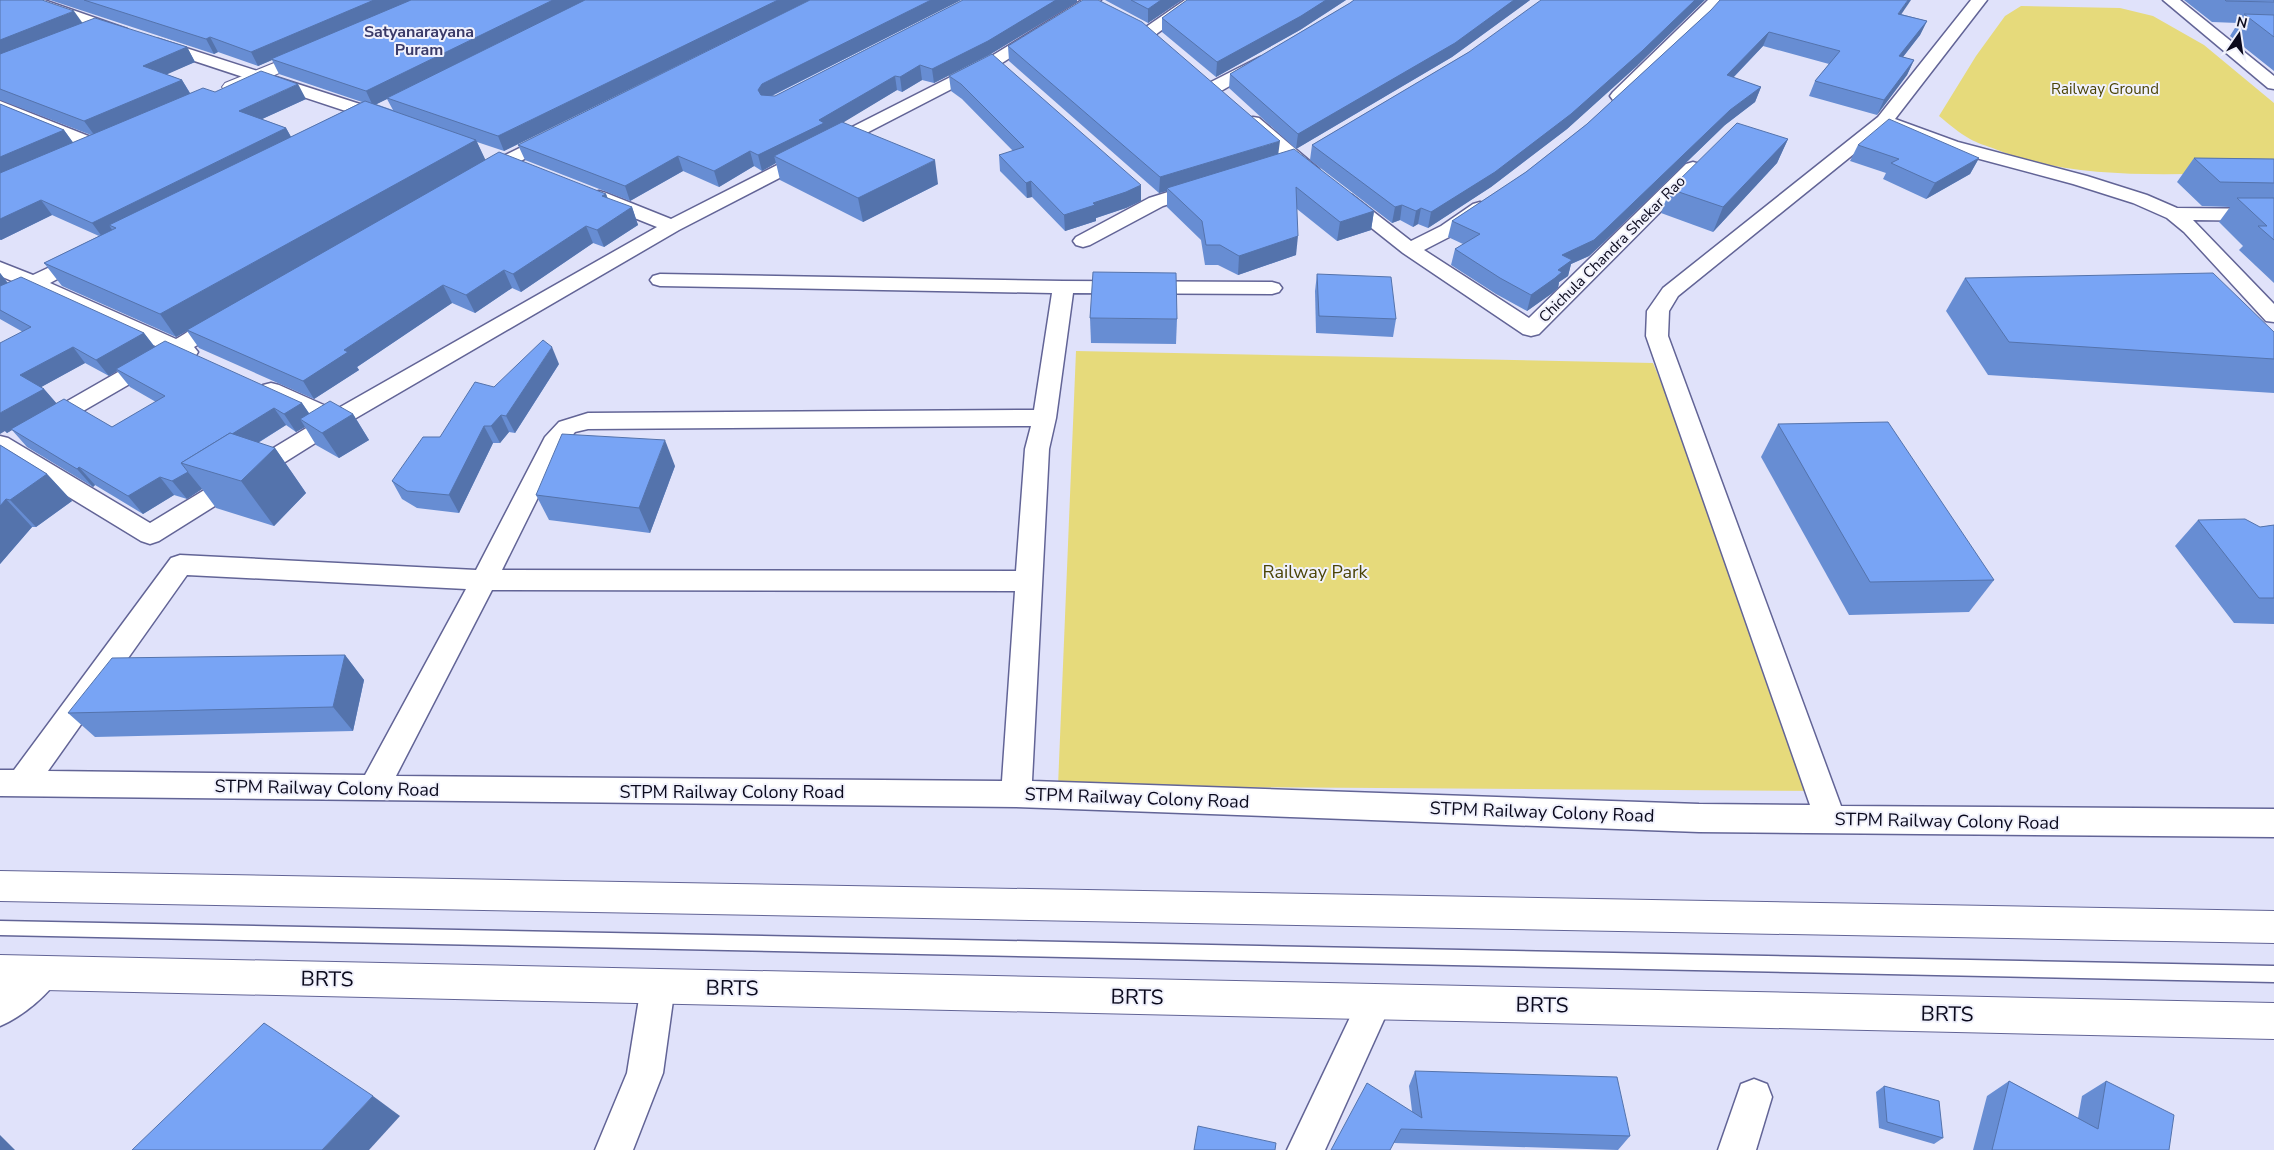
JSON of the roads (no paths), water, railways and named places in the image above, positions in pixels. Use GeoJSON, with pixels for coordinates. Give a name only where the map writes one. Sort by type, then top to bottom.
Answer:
{"type":"FeatureCollection","features":[{"type":"Feature","properties":{"kind":"main road"},"geometry":{"type":"LineString","coordinates":[[218,93],[326,46]]}},
{"type":"Feature","properties":{"kind":"main road"},"geometry":{"type":"LineString","coordinates":[[69,156],[112,137]]}},
{"type":"Feature","properties":{"kind":"main road"},"geometry":{"type":"LineString","coordinates":[[0,886],[2274,926]]}},
{"type":"Feature","properties":{"kind":"main road","name":"BRTS"},"geometry":{"type":"LineString","coordinates":[[0,972],[2274,1021]]}},
{"type":"Feature","properties":{"kind":"street"},"geometry":{"type":"LineString","coordinates":[[30,0],[403,124]]}},
{"type":"Feature","properties":{"kind":"street"},"geometry":{"type":"LineString","coordinates":[[1149,32],[1195,0]]}},
{"type":"Feature","properties":{"kind":"street"},"geometry":{"type":"LineString","coordinates":[[1607,108],[1717,0]]}},
{"type":"Feature","properties":{"kind":"street"},"geometry":{"type":"LineString","coordinates":[[1830,820],[1657,336],[1658,311],[1670,292],[1884,121],[1979,0]]}},
{"type":"Feature","properties":{"kind":"street"},"geometry":{"type":"LineString","coordinates":[[2171,0],[2205,30],[2274,84]]}},
{"type":"Feature","properties":{"kind":"street"},"geometry":{"type":"LineString","coordinates":[[237,313],[15,440],[150,535],[336,420],[672,226],[996,60],[1094,3]]}},
{"type":"Feature","properties":{"kind":"street"},"geometry":{"type":"LineString","coordinates":[[63,10],[79,4]]}},
{"type":"Feature","properties":{"kind":"street"},"geometry":{"type":"LineString","coordinates":[[1132,24],[1149,32],[1164,44]]}},
{"type":"Feature","properties":{"kind":"street"},"geometry":{"type":"LineString","coordinates":[[83,33],[102,25]]}},
{"type":"Feature","properties":{"kind":"street"},"geometry":{"type":"LineString","coordinates":[[2205,30],[2235,30]]}},
{"type":"Feature","properties":{"kind":"street"},"geometry":{"type":"LineString","coordinates":[[1215,87],[1274,54]]}},
{"type":"Feature","properties":{"kind":"street"},"geometry":{"type":"LineString","coordinates":[[996,60],[1011,73]]}},
{"type":"Feature","properties":{"kind":"street"},"geometry":{"type":"LineString","coordinates":[[1200,74],[1229,100]]}},
{"type":"Feature","properties":{"kind":"street"},"geometry":{"type":"LineString","coordinates":[[0,106],[95,144]]}},
{"type":"Feature","properties":{"kind":"street"},"geometry":{"type":"LineString","coordinates":[[349,127],[393,106]]}},
{"type":"Feature","properties":{"kind":"street"},"geometry":{"type":"LineString","coordinates":[[1244,113],[1330,188],[1410,249],[1448,230],[1497,196]]}},
{"type":"Feature","properties":{"kind":"street"},"geometry":{"type":"LineString","coordinates":[[1884,121],[1952,146],[2123,194],[2174,214],[2264,297],[2274,316]]}},
{"type":"Feature","properties":{"kind":"street"},"geometry":{"type":"LineString","coordinates":[[462,185],[568,129]]}},
{"type":"Feature","properties":{"kind":"street"},"geometry":{"type":"LineString","coordinates":[[1276,165],[1295,159],[1311,150]]}},
{"type":"Feature","properties":{"kind":"street","name":"Chichula Chandra Shekar Rao"},"geometry":{"type":"LineString","coordinates":[[1410,249],[1531,329],[1704,158]]}},
{"type":"Feature","properties":{"kind":"street"},"geometry":{"type":"LineString","coordinates":[[1083,241],[1156,202],[1221,182]]}},
{"type":"Feature","properties":{"kind":"street"},"geometry":{"type":"LineString","coordinates":[[1142,189],[1156,202]]}},
{"type":"Feature","properties":{"kind":"street"},"geometry":{"type":"LineString","coordinates":[[580,190],[672,226]]}},
{"type":"Feature","properties":{"kind":"street"},"geometry":{"type":"LineString","coordinates":[[2174,214],[2274,215]]}},
{"type":"Feature","properties":{"kind":"street"},"geometry":{"type":"LineString","coordinates":[[0,300],[103,248]]}},
{"type":"Feature","properties":{"kind":"street"},"geometry":{"type":"LineString","coordinates":[[0,268],[203,359]]}},
{"type":"Feature","properties":{"kind":"street"},"geometry":{"type":"LineString","coordinates":[[660,280],[1063,287],[1272,288]]}},
{"type":"Feature","properties":{"kind":"street"},"geometry":{"type":"LineString","coordinates":[[1016,794],[1037,449],[1044,418],[1063,287]]}},
{"type":"Feature","properties":{"kind":"street"},"geometry":{"type":"LineString","coordinates":[[2226,297],[2264,297]]}},
{"type":"Feature","properties":{"kind":"street"},"geometry":{"type":"LineString","coordinates":[[256,384],[336,420]]}},
{"type":"Feature","properties":{"kind":"street"},"geometry":{"type":"LineString","coordinates":[[374,788],[484,580],[553,443],[567,427],[588,421],[1044,418]]}},
{"type":"Feature","properties":{"kind":"street"},"geometry":{"type":"LineString","coordinates":[[11,783],[180,565],[484,580],[1029,581]]}},
{"type":"Feature","properties":{"kind":"street","name":"STPM Railway Colony Road"},"geometry":{"type":"LineString","coordinates":[[11,783],[1016,794],[1699,818],[2274,823]]}},
{"type":"Feature","properties":{"kind":"street"},"geometry":{"type":"LineString","coordinates":[[0,1009],[44,973]]}},
{"type":"Feature","properties":{"kind":"street"},"geometry":{"type":"LineString","coordinates":[[614,1150],[645,1073],[658,986]]}},
{"type":"Feature","properties":{"kind":"street"},"geometry":{"type":"LineString","coordinates":[[1306,1150],[1375,1002]]}},
{"type":"Feature","properties":{"kind":"street"},"geometry":{"type":"LineString","coordinates":[[1737,1150],[1754,1097]]}},
{"type":"Feature","properties":{"kind":"lane"},"geometry":{"type":"LineString","coordinates":[[0,928],[2274,974]]}},
{"type":"Feature","properties":{"kind":"district","name":"Satyanarayana Puram"},"geometry":{"type":"Point","coordinates":[419,41]}},
{"type":"Feature","properties":{"kind":"park label","name":"Railway Ground"},"geometry":{"type":"Point","coordinates":[2105,89]}},
{"type":"Feature","properties":{"kind":"park label","name":"Railway Park"},"geometry":{"type":"Point","coordinates":[1315,572]}}]}
